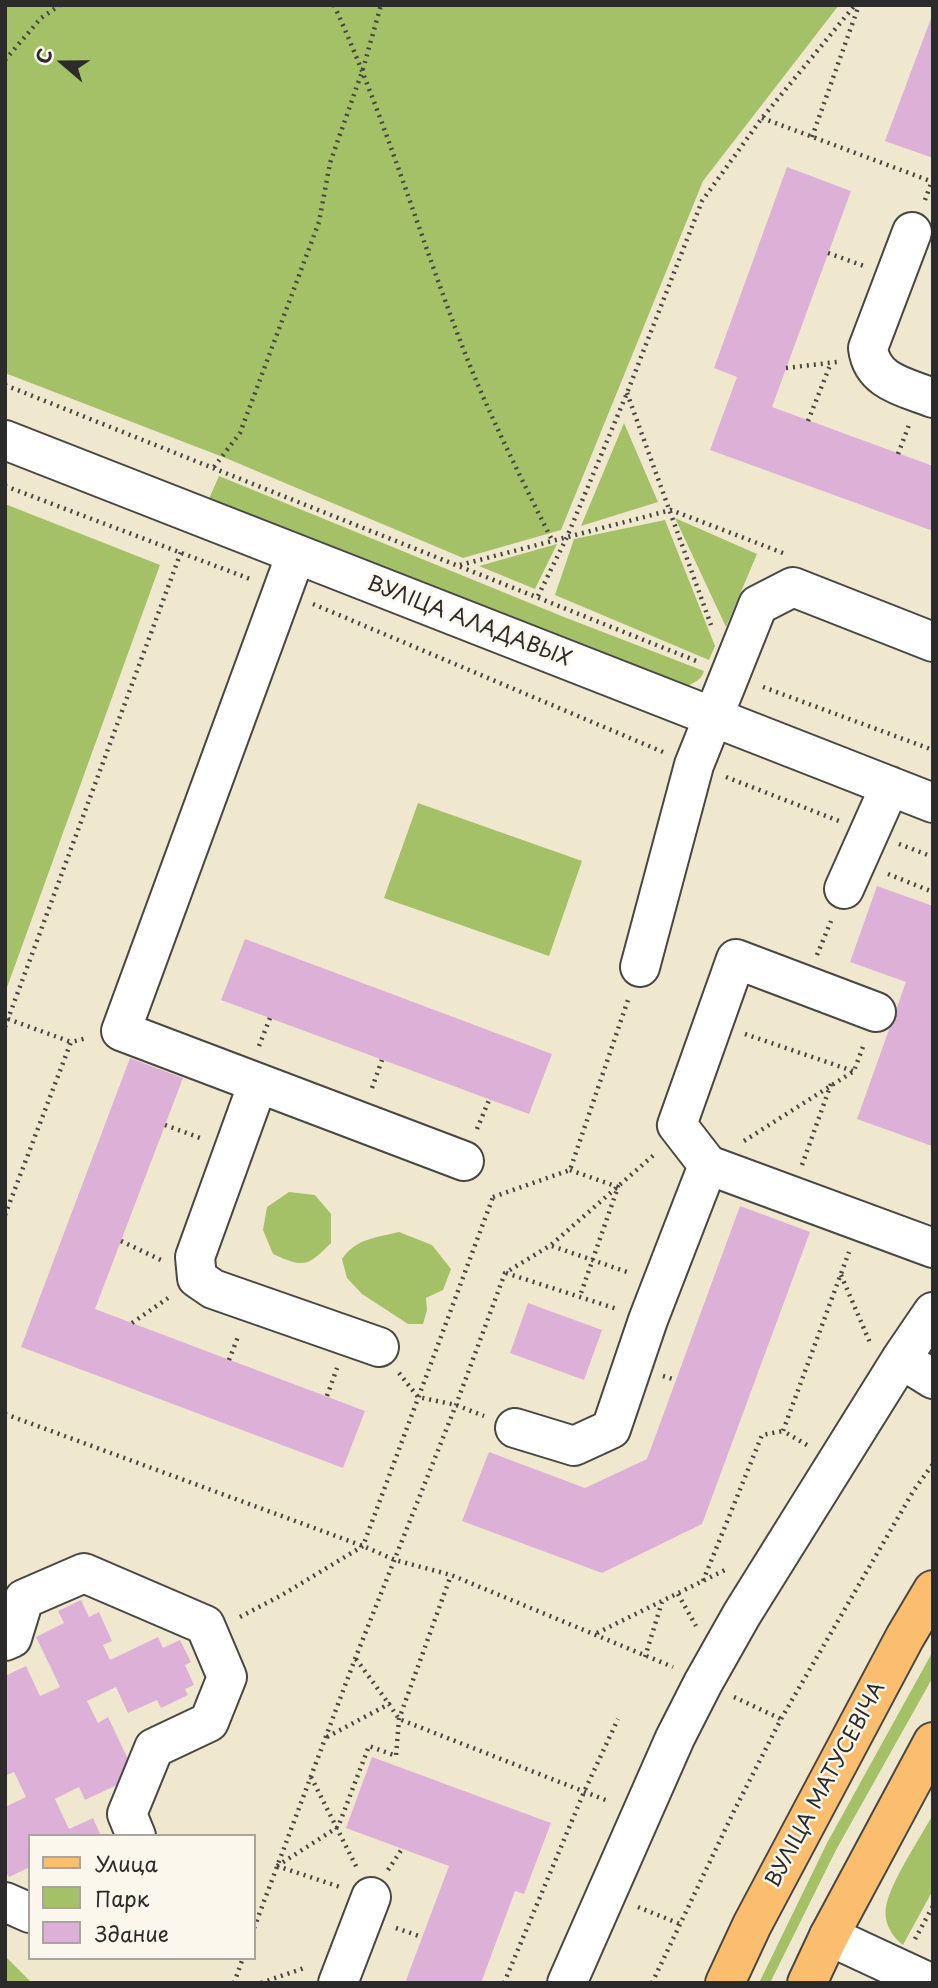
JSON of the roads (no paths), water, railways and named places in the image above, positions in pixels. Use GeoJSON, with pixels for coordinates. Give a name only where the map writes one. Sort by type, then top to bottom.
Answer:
{"type":"FeatureCollection","features":[{"type":"Feature","properties":{"kind":"main road","name":"ВУЛІЦА МАТУСЕВІЧА"},"geometry":{"type":"LineString","coordinates":[[725,1983],[771,1889],[905,1637],[933,1590]]}},
{"type":"Feature","properties":{"kind":"main road"},"geometry":{"type":"LineString","coordinates":[[807,1983],[829,1936],[933,1742]]}},
{"type":"Feature","properties":{"kind":"street"},"geometry":{"type":"LineString","coordinates":[[912,232],[868,348],[877,373],[891,382],[933,398]]}},
{"type":"Feature","properties":{"kind":"street","name":"ВУЛІЦА АЛАДАВЫХ"},"geometry":{"type":"LineString","coordinates":[[5,440],[933,803]]}},
{"type":"Feature","properties":{"kind":"street"},"geometry":{"type":"LineString","coordinates":[[296,554],[121,1031],[464,1161]]}},
{"type":"Feature","properties":{"kind":"street"},"geometry":{"type":"LineString","coordinates":[[640,967],[694,765],[758,605],[793,587],[933,642]]}},
{"type":"Feature","properties":{"kind":"street"},"geometry":{"type":"LineString","coordinates":[[857,861],[890,786]]}},
{"type":"Feature","properties":{"kind":"street"},"geometry":{"type":"LineString","coordinates":[[876,1012],[736,959],[677,1125],[708,1165],[933,1248]]}},
{"type":"Feature","properties":{"kind":"street"},"geometry":{"type":"LineString","coordinates":[[258,1083],[195,1257],[197,1278],[213,1289],[379,1347]]}},
{"type":"Feature","properties":{"kind":"street"},"geometry":{"type":"LineString","coordinates":[[515,1428],[573,1446],[611,1429],[661,1284],[708,1165]]}},
{"type":"Feature","properties":{"kind":"street"},"geometry":{"type":"LineString","coordinates":[[568,1983],[674,1738],[703,1683],[886,1352],[933,1312]]}},
{"type":"Feature","properties":{"kind":"street"},"geometry":{"type":"LineString","coordinates":[[886,1352],[933,1380]]}},
{"type":"Feature","properties":{"kind":"street"},"geometry":{"type":"LineString","coordinates":[[5,1641],[12,1637],[24,1599],[84,1573],[205,1625],[227,1677],[209,1722],[154,1748],[127,1814],[135,1834]]}},
{"type":"Feature","properties":{"kind":"street"},"geometry":{"type":"LineString","coordinates":[[338,1983],[371,1897]]}},
{"type":"Feature","properties":{"kind":"street"},"geometry":{"type":"LineString","coordinates":[[5,1902],[28,1912]]}},
{"type":"Feature","properties":{"kind":"street"},"geometry":{"type":"LineString","coordinates":[[829,1936],[930,1983]]}}]}
